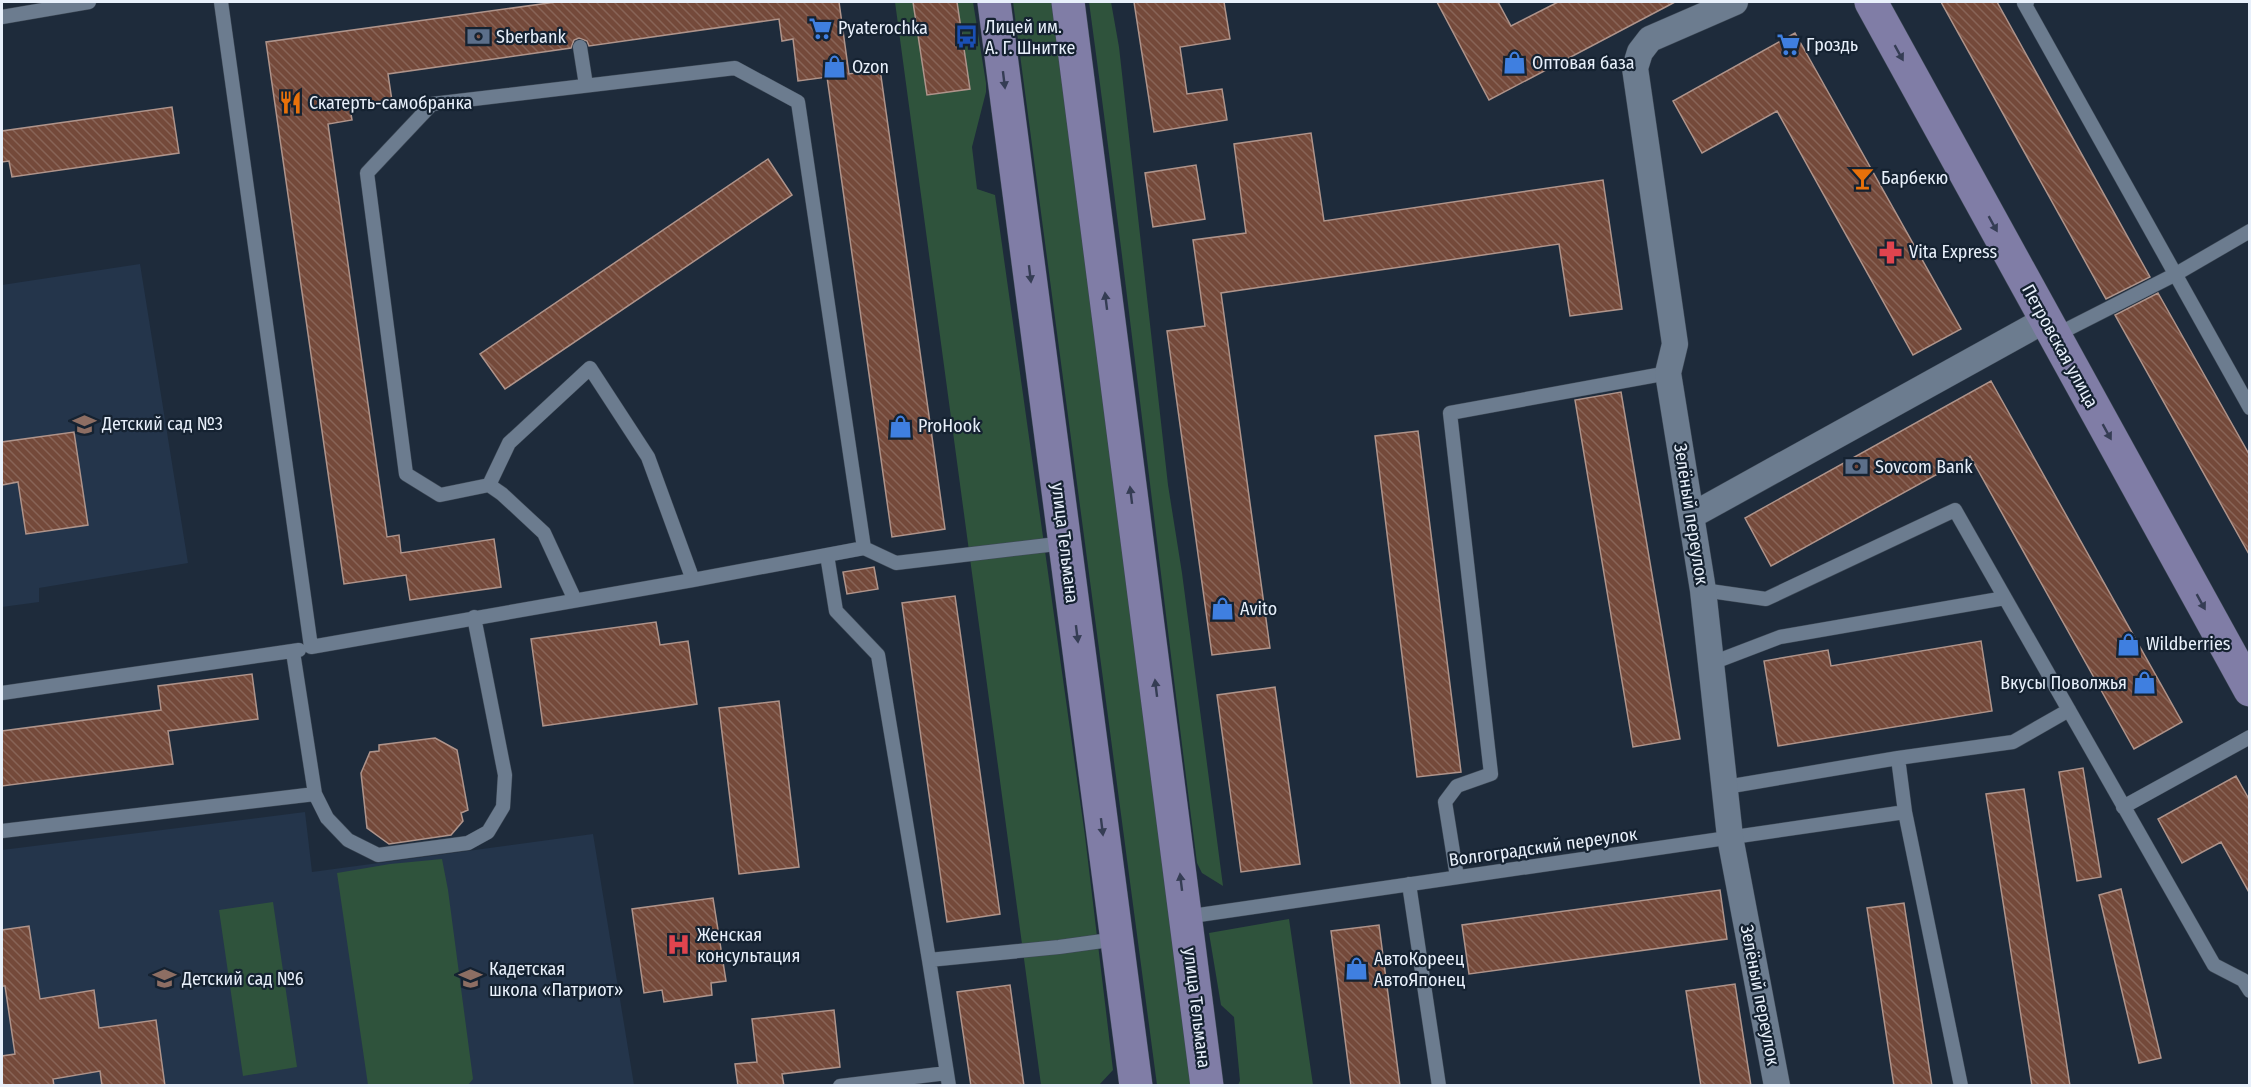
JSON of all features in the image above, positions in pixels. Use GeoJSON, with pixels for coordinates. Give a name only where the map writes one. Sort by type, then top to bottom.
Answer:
{"type":"FeatureCollection","features":[{"type":"Feature","properties":{"kind":"main road","name":"улица Тельмана"},"geometry":{"type":"LineString","coordinates":[[994,2],[1136,1086]]}},
{"type":"Feature","properties":{"kind":"main road","name":"улица Тельмана"},"geometry":{"type":"LineString","coordinates":[[1068,2],[1207,1086]]}},
{"type":"Feature","properties":{"kind":"main road","name":"Петровская улица"},"geometry":{"type":"LineString","coordinates":[[1871,2],[2250,690]]}},
{"type":"Feature","properties":{"kind":"street","name":"Зелёный переулок"},"geometry":{"type":"LineString","coordinates":[[1735,2],[1650,39],[1640,52],[1635,68],[1675,344],[1668,373],[1703,590],[1730,837],[1777,1086]]}},
{"type":"Feature","properties":{"kind":"street"},"geometry":{"type":"LineString","coordinates":[[1691,516],[2049,328]]}},
{"type":"Feature","properties":{"kind":"lane"},"geometry":{"type":"LineString","coordinates":[[2,17],[89,2]]}},
{"type":"Feature","properties":{"kind":"lane"},"geometry":{"type":"LineString","coordinates":[[221,2],[311,647]]}},
{"type":"Feature","properties":{"kind":"lane"},"geometry":{"type":"LineString","coordinates":[[2027,2],[2024,3],[2250,408]]}},
{"type":"Feature","properties":{"kind":"lane"},"geometry":{"type":"LineString","coordinates":[[580,47],[586,85]]}},
{"type":"Feature","properties":{"kind":"lane"},"geometry":{"type":"LineString","coordinates":[[575,600],[544,534],[502,494],[489,485],[440,495],[406,474],[367,173],[432,104],[735,68],[798,102],[864,548]]}},
{"type":"Feature","properties":{"kind":"lane"},"geometry":{"type":"LineString","coordinates":[[2049,328],[2176,273],[2250,231]]}},
{"type":"Feature","properties":{"kind":"lane"},"geometry":{"type":"LineString","coordinates":[[489,485],[509,444],[590,368],[648,457],[693,580]]}},
{"type":"Feature","properties":{"kind":"lane"},"geometry":{"type":"LineString","coordinates":[[1457,877],[1445,802],[1458,786],[1491,774],[1450,413],[1668,373]]}},
{"type":"Feature","properties":{"kind":"lane"},"geometry":{"type":"LineString","coordinates":[[1703,590],[1766,599],[1955,510],[2214,965],[2243,980],[2250,992]]}},
{"type":"Feature","properties":{"kind":"lane"},"geometry":{"type":"LineString","coordinates":[[2,693],[293,652],[474,617],[864,548],[896,563],[1065,543]]}},
{"type":"Feature","properties":{"kind":"lane"},"geometry":{"type":"LineString","coordinates":[[827,555],[836,611],[878,656],[948,1079],[840,1086]]}},
{"type":"Feature","properties":{"kind":"lane"},"geometry":{"type":"LineString","coordinates":[[1712,663],[1780,637],[2005,598]]}},
{"type":"Feature","properties":{"kind":"lane"},"geometry":{"type":"LineString","coordinates":[[293,652],[315,794],[327,818],[348,840],[378,855],[468,843],[488,832],[503,807],[505,775],[474,617]]}},
{"type":"Feature","properties":{"kind":"lane"},"geometry":{"type":"LineString","coordinates":[[1726,787],[1898,758],[2013,742],[2069,710]]}},
{"type":"Feature","properties":{"kind":"lane"},"geometry":{"type":"LineString","coordinates":[[2123,807],[2250,737]]}},
{"type":"Feature","properties":{"kind":"lane"},"geometry":{"type":"LineString","coordinates":[[1898,758],[1905,812],[1961,1086]]}},
{"type":"Feature","properties":{"kind":"lane"},"geometry":{"type":"LineString","coordinates":[[2,831],[315,794]]}},
{"type":"Feature","properties":{"kind":"lane","name":"Волгоградский переулок"},"geometry":{"type":"LineString","coordinates":[[1185,917],[1905,812]]}},
{"type":"Feature","properties":{"kind":"lane"},"geometry":{"type":"LineString","coordinates":[[1409,884],[1439,1086]]}},
{"type":"Feature","properties":{"kind":"lane"},"geometry":{"type":"LineString","coordinates":[[929,960],[1117,939]]}},
{"type":"Feature","properties":{"kind":"shaded area","name":"Детский сад №3"},"geometry":{"type":"Polygon","coordinates":[[[140,264],[188,563],[39,588],[39,602],[2,607],[2,285],[140,264]]]}},
{"type":"Feature","properties":{"kind":"shaded area"},"geometry":{"type":"Polygon","coordinates":[[[305,812],[312,872],[593,834],[634,1085],[2,1085],[2,850],[305,812]]]}},
{"type":"Feature","properties":{"kind":"green space"},"geometry":{"type":"Polygon","coordinates":[[[895,2],[973,2],[986,92],[972,147],[977,189],[995,195],[1085,836],[1113,1070],[1099,1085],[1041,1085],[895,2]]]}},
{"type":"Feature","properties":{"kind":"green space"},"geometry":{"type":"Polygon","coordinates":[[[1013,2],[1055,2],[1192,1085],[1157,1085],[1013,2]]]}},
{"type":"Feature","properties":{"kind":"green space"},"geometry":{"type":"Polygon","coordinates":[[[1089,2],[1111,2],[1119,47],[1168,485],[1182,573],[1223,886],[1202,873],[1197,863],[1089,2]]]}},
{"type":"Feature","properties":{"kind":"green space"},"geometry":{"type":"Polygon","coordinates":[[[442,859],[473,1079],[468,1085],[368,1085],[337,873],[390,864],[442,859]]]}},
{"type":"Feature","properties":{"kind":"green space"},"geometry":{"type":"Polygon","coordinates":[[[273,902],[297,1067],[243,1076],[219,910],[273,902]]]}},
{"type":"Feature","properties":{"kind":"green space"},"geometry":{"type":"Polygon","coordinates":[[[1289,919],[1313,1085],[1238,1085],[1240,1081],[1234,1017],[1221,1005],[1209,933],[1289,919]]]}},
{"type":"Feature","properties":{"kind":"building"},"geometry":{"type":"Polygon","coordinates":[[[556,2],[839,2],[849,74],[880,69],[945,529],[892,537],[827,77],[798,81],[793,39],[782,41],[779,19],[589,46],[587,41],[579,38],[574,40],[571,48],[388,74],[392,101],[350,108],[352,120],[328,124],[387,537],[399,535],[401,553],[494,539],[501,587],[410,600],[406,575],[344,584],[266,42],[556,2]]]}},
{"type":"Feature","properties":{"kind":"building"},"geometry":{"type":"Polygon","coordinates":[[[913,2],[957,2],[970,89],[927,95],[913,2]]]}},
{"type":"Feature","properties":{"kind":"building"},"geometry":{"type":"Polygon","coordinates":[[[1134,2],[1224,2],[1230,39],[1180,47],[1187,94],[1222,89],[1227,120],[1154,132],[1134,2]]]}},
{"type":"Feature","properties":{"kind":"building","name":"Оптовая база"},"geometry":{"type":"Polygon","coordinates":[[[1437,2],[1498,2],[1511,26],[1558,2],[1675,2],[1489,100],[1437,2]]]}},
{"type":"Feature","properties":{"kind":"building"},"geometry":{"type":"Polygon","coordinates":[[[1941,2],[1997,2],[2150,277],[2106,299],[1941,2]]]}},
{"type":"Feature","properties":{"kind":"building"},"geometry":{"type":"Polygon","coordinates":[[[1795,33],[1961,329],[1913,355],[1777,111],[1702,153],[1673,101],[1795,33]]]}},
{"type":"Feature","properties":{"kind":"building"},"geometry":{"type":"Polygon","coordinates":[[[172,107],[179,153],[12,177],[9,161],[2,162],[2,131],[172,107]]]}},
{"type":"Feature","properties":{"kind":"building"},"geometry":{"type":"Polygon","coordinates":[[[1311,133],[1324,221],[1603,180],[1622,309],[1570,316],[1559,244],[1221,293],[1270,648],[1212,655],[1167,331],[1205,326],[1193,240],[1246,233],[1234,144],[1311,133]]]}},
{"type":"Feature","properties":{"kind":"building"},"geometry":{"type":"Polygon","coordinates":[[[768,159],[792,195],[505,389],[480,354],[768,159]]]}},
{"type":"Feature","properties":{"kind":"building"},"geometry":{"type":"Polygon","coordinates":[[[1196,165],[1205,219],[1153,227],[1145,173],[1196,165]]]}},
{"type":"Feature","properties":{"kind":"building"},"geometry":{"type":"Polygon","coordinates":[[[2158,293],[2250,456],[2250,556],[2115,315],[2158,293]]]}},
{"type":"Feature","properties":{"kind":"building"},"geometry":{"type":"Polygon","coordinates":[[[1991,381],[2182,722],[2134,749],[1970,456],[1771,566],[1745,518],[1991,381]]]}},
{"type":"Feature","properties":{"kind":"building"},"geometry":{"type":"Polygon","coordinates":[[[1621,392],[1680,739],[1633,747],[1575,400],[1621,392]]]}},
{"type":"Feature","properties":{"kind":"building"},"geometry":{"type":"Polygon","coordinates":[[[1418,431],[1461,772],[1417,777],[1375,436],[1418,431]]]}},
{"type":"Feature","properties":{"kind":"building"},"geometry":{"type":"Polygon","coordinates":[[[74,432],[88,525],[26,534],[18,482],[2,485],[2,442],[74,432]]]}},
{"type":"Feature","properties":{"kind":"building"},"geometry":{"type":"Polygon","coordinates":[[[874,567],[878,589],[847,594],[843,572],[874,567]]]}},
{"type":"Feature","properties":{"kind":"building"},"geometry":{"type":"Polygon","coordinates":[[[955,596],[1000,914],[947,922],[902,603],[955,596]]]}},
{"type":"Feature","properties":{"kind":"building"},"geometry":{"type":"Polygon","coordinates":[[[656,622],[660,645],[688,641],[697,704],[543,726],[531,639],[656,622]]]}},
{"type":"Feature","properties":{"kind":"building"},"geometry":{"type":"Polygon","coordinates":[[[1981,641],[1992,711],[1778,746],[1764,661],[1828,650],[1831,666],[1981,641]]]}},
{"type":"Feature","properties":{"kind":"building"},"geometry":{"type":"Polygon","coordinates":[[[252,674],[258,719],[168,731],[173,764],[2,786],[2,731],[161,710],[158,686],[252,674]]]}},
{"type":"Feature","properties":{"kind":"building"},"geometry":{"type":"Polygon","coordinates":[[[1275,687],[1300,864],[1241,872],[1217,695],[1275,687]]]}},
{"type":"Feature","properties":{"kind":"building"},"geometry":{"type":"Polygon","coordinates":[[[779,701],[799,867],[739,874],[719,708],[779,701]]]}},
{"type":"Feature","properties":{"kind":"building"},"geometry":{"type":"Polygon","coordinates":[[[435,738],[457,750],[468,810],[461,813],[463,821],[451,835],[389,844],[367,828],[361,773],[370,752],[379,751],[379,745],[435,738]]]}},
{"type":"Feature","properties":{"kind":"building"},"geometry":{"type":"Polygon","coordinates":[[[2083,768],[2101,877],[2077,881],[2059,772],[2083,768]]]}},
{"type":"Feature","properties":{"kind":"building"},"geometry":{"type":"Polygon","coordinates":[[[2236,776],[2250,801],[2250,894],[2221,842],[2182,863],[2158,819],[2236,776]]]}},
{"type":"Feature","properties":{"kind":"building"},"geometry":{"type":"Polygon","coordinates":[[[2024,789],[2070,1086],[2032,1086],[1986,794],[2024,789]]]}},
{"type":"Feature","properties":{"kind":"building"},"geometry":{"type":"Polygon","coordinates":[[[2121,889],[2161,1058],[2139,1063],[2099,895],[2121,889]]]}},
{"type":"Feature","properties":{"kind":"building"},"geometry":{"type":"Polygon","coordinates":[[[1720,890],[1727,939],[1469,974],[1462,925],[1720,890]]]}},
{"type":"Feature","properties":{"kind":"building","name":"Женская консультация"},"geometry":{"type":"Polygon","coordinates":[[[713,898],[726,981],[711,983],[712,995],[664,1002],[662,990],[644,993],[632,909],[713,898]]]}},
{"type":"Feature","properties":{"kind":"building"},"geometry":{"type":"Polygon","coordinates":[[[1904,903],[1932,1086],[1894,1086],[1867,908],[1904,903]]]}},
{"type":"Feature","properties":{"kind":"building"},"geometry":{"type":"Polygon","coordinates":[[[1379,925],[1400,1086],[1351,1086],[1331,931],[1379,925]]]}},
{"type":"Feature","properties":{"kind":"building"},"geometry":{"type":"Polygon","coordinates":[[[29,926],[40,999],[94,990],[99,1028],[156,1020],[165,1086],[102,1086],[100,1071],[53,1079],[54,1086],[2,1086],[2,1056],[15,1054],[5,986],[2,986],[2,930],[29,926]]]}},
{"type":"Feature","properties":{"kind":"building"},"geometry":{"type":"Polygon","coordinates":[[[1735,984],[1751,1086],[1701,1086],[1686,991],[1735,984]]]}},
{"type":"Feature","properties":{"kind":"building"},"geometry":{"type":"Polygon","coordinates":[[[1010,985],[1024,1086],[971,1086],[957,992],[1010,985]]]}},
{"type":"Feature","properties":{"kind":"building"},"geometry":{"type":"Polygon","coordinates":[[[834,1010],[840,1067],[782,1074],[784,1086],[738,1086],[735,1064],[757,1062],[752,1019],[834,1010]]]}},
{"type":"Feature","properties":{"kind":"place","name":"Pyaterochka"},"geometry":{"type":"Point","coordinates":[820,28]}},
{"type":"Feature","properties":{"kind":"place","name":"Sberbank"},"geometry":{"type":"Point","coordinates":[478,37]}},
{"type":"Feature","properties":{"kind":"place","name":"Лицей им. А. Г. Шнитке"},"geometry":{"type":"Point","coordinates":[967,37]}},
{"type":"Feature","properties":{"kind":"place","name":"Гроздь"},"geometry":{"type":"Point","coordinates":[1788,45]}},
{"type":"Feature","properties":{"kind":"place","name":"Оптовая база"},"geometry":{"type":"Point","coordinates":[1514,63]}},
{"type":"Feature","properties":{"kind":"place","name":"Ozon"},"geometry":{"type":"Point","coordinates":[834,67]}},
{"type":"Feature","properties":{"kind":"place","name":"Скатерть-самобранка"},"geometry":{"type":"Point","coordinates":[291,103]}},
{"type":"Feature","properties":{"kind":"place","name":"Барбекю"},"geometry":{"type":"Point","coordinates":[1863,178]}},
{"type":"Feature","properties":{"kind":"place","name":"Vita Express"},"geometry":{"type":"Point","coordinates":[1891,252]}},
{"type":"Feature","properties":{"kind":"place","name":"Детский сад №3"},"geometry":{"type":"Point","coordinates":[84,424]}},
{"type":"Feature","properties":{"kind":"place","name":"ProHook"},"geometry":{"type":"Point","coordinates":[900,426]}},
{"type":"Feature","properties":{"kind":"place","name":"Sovcom Bank"},"geometry":{"type":"Point","coordinates":[1857,467]}},
{"type":"Feature","properties":{"kind":"place","name":"Avito"},"geometry":{"type":"Point","coordinates":[1222,609]}},
{"type":"Feature","properties":{"kind":"place","name":"Wildberries"},"geometry":{"type":"Point","coordinates":[2128,644]}},
{"type":"Feature","properties":{"kind":"place","name":"Вкусы Поволжья"},"geometry":{"type":"Point","coordinates":[2145,683]}},
{"type":"Feature","properties":{"kind":"place","name":"Женская консультация"},"geometry":{"type":"Point","coordinates":[679,945]}},
{"type":"Feature","properties":{"kind":"place","name":"АвтоКореец АвтоЯпонец"},"geometry":{"type":"Point","coordinates":[1356,969]}},
{"type":"Feature","properties":{"kind":"place","name":"Детский сад №6"},"geometry":{"type":"Point","coordinates":[164,979]}},
{"type":"Feature","properties":{"kind":"place","name":"Кадетская школа «Патриот»"},"geometry":{"type":"Point","coordinates":[471,979]}}]}
